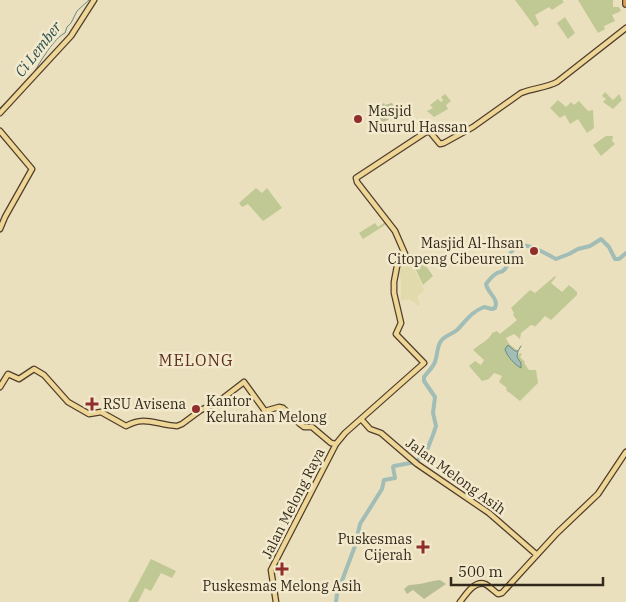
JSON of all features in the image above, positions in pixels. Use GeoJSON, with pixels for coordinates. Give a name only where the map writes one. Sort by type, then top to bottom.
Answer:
{"type":"FeatureCollection","features":[{"type":"Feature","properties":{"kind":"main road"},"geometry":{"type":"LineString","coordinates":[[0,113],[71,36],[94,0]]}},
{"type":"Feature","properties":{"kind":"main road","name":"Jalan Melong Raya"},"geometry":{"type":"LineString","coordinates":[[276,602],[271,570],[336,444],[345,433],[362,420],[392,390],[424,363],[396,334],[400,324],[394,293],[394,282],[397,266],[404,258],[405,253],[395,231],[357,182],[356,178],[427,132],[430,132],[440,144],[444,143],[473,127],[521,93],[546,87],[557,82],[626,28]]}},
{"type":"Feature","properties":{"kind":"main road"},"geometry":{"type":"LineString","coordinates":[[0,131],[32,170],[0,229]]}},
{"type":"Feature","properties":{"kind":"main road","name":"Jalan Melong Raya"},"geometry":{"type":"LineString","coordinates":[[0,387],[8,374],[19,379],[34,369],[44,375],[68,402],[89,414],[101,412],[126,426],[141,420],[179,426],[201,410],[218,402],[244,382],[266,411],[279,407],[283,408],[300,424],[312,427],[331,443],[336,444]]}},
{"type":"Feature","properties":{"kind":"main road","name":"Jalan Melong Asih"},"geometry":{"type":"LineString","coordinates":[[362,420],[370,429],[381,432],[415,462],[489,512],[537,555]]}},
{"type":"Feature","properties":{"kind":"main road"},"geometry":{"type":"LineString","coordinates":[[460,602],[469,590],[479,583],[484,584],[498,594],[502,593],[600,492],[626,452]]}},
{"type":"Feature","properties":{"kind":"shaded area"},"geometry":{"type":"Polygon","coordinates":[[[411,253],[420,264],[414,269],[424,290],[417,297],[419,306],[409,299],[401,301],[401,279],[397,275],[400,266],[411,253]]]}},
{"type":"Feature","properties":{"kind":"green space"},"geometry":{"type":"Polygon","coordinates":[[[515,0],[562,0],[564,2],[552,10],[549,7],[535,15],[539,24],[535,27],[515,0]]]}},
{"type":"Feature","properties":{"kind":"green space"},"geometry":{"type":"Polygon","coordinates":[[[578,0],[613,0],[613,7],[619,7],[621,11],[612,15],[615,21],[604,26],[605,29],[598,33],[578,0]]]}},
{"type":"Feature","properties":{"kind":"green space"},"geometry":{"type":"Polygon","coordinates":[[[565,17],[575,33],[568,39],[557,23],[565,17]]]}},
{"type":"Feature","properties":{"kind":"green space"},"geometry":{"type":"Polygon","coordinates":[[[605,92],[613,100],[619,94],[622,100],[613,109],[603,102],[606,99],[602,96],[605,92]]]}},
{"type":"Feature","properties":{"kind":"green space"},"geometry":{"type":"Polygon","coordinates":[[[445,94],[451,101],[446,105],[448,109],[434,117],[427,111],[433,108],[430,105],[438,99],[441,102],[443,100],[441,97],[445,94]]]}},
{"type":"Feature","properties":{"kind":"green space"},"geometry":{"type":"Polygon","coordinates":[[[558,100],[566,107],[571,102],[574,105],[579,101],[588,111],[593,110],[594,128],[587,133],[578,119],[570,124],[565,115],[560,118],[550,108],[558,100]]]}},
{"type":"Feature","properties":{"kind":"green space"},"geometry":{"type":"Polygon","coordinates":[[[384,103],[385,105],[392,103],[396,109],[394,113],[392,111],[387,115],[389,119],[383,123],[374,111],[378,109],[379,113],[384,110],[381,105],[384,103]]]}},
{"type":"Feature","properties":{"kind":"green space"},"geometry":{"type":"Polygon","coordinates":[[[606,136],[613,136],[612,141],[615,144],[601,156],[593,145],[606,136]]]}},
{"type":"Feature","properties":{"kind":"green space"},"geometry":{"type":"Polygon","coordinates":[[[256,188],[262,193],[267,188],[282,208],[263,221],[248,204],[242,207],[239,203],[256,188]]]}},
{"type":"Feature","properties":{"kind":"green space"},"geometry":{"type":"Polygon","coordinates":[[[385,222],[385,225],[363,239],[359,233],[375,223],[378,227],[385,222]]]}},
{"type":"Feature","properties":{"kind":"green space"},"geometry":{"type":"Polygon","coordinates":[[[424,263],[433,276],[423,285],[415,268],[424,263]]]}},
{"type":"Feature","properties":{"kind":"green space"},"geometry":{"type":"Polygon","coordinates":[[[555,276],[551,283],[562,292],[569,285],[577,292],[577,295],[551,320],[545,316],[534,328],[535,326],[531,325],[521,333],[520,339],[514,334],[506,338],[509,344],[518,351],[514,349],[509,355],[512,361],[521,366],[517,357],[520,353],[522,354],[520,357],[529,370],[536,370],[538,383],[520,401],[499,382],[502,376],[494,373],[489,379],[482,381],[469,366],[475,361],[481,365],[484,360],[473,350],[491,336],[492,333],[497,331],[500,334],[517,320],[511,308],[530,290],[535,293],[555,276]]]}},
{"type":"Feature","properties":{"kind":"green space"},"geometry":{"type":"Polygon","coordinates":[[[151,559],[176,571],[172,578],[161,573],[151,591],[145,588],[138,602],[128,602],[151,559]]]}},
{"type":"Feature","properties":{"kind":"green space"},"geometry":{"type":"Polygon","coordinates":[[[440,580],[446,584],[424,599],[413,590],[407,594],[404,589],[409,585],[440,580]]]}},
{"type":"Feature","properties":{"kind":"water"},"geometry":{"type":"Polygon","coordinates":[[[508,345],[515,351],[518,351],[517,357],[521,363],[521,368],[507,354],[505,349],[508,345]]]}},
{"type":"Feature","properties":{"kind":"waterway","name":"Ci Lember"},"geometry":{"type":"LineString","coordinates":[[34,73],[52,45],[65,33],[77,11],[89,0]]}},
{"type":"Feature","properties":{"kind":"waterway","name":"Ci Lember"},"geometry":{"type":"LineString","coordinates":[[0,108],[9,100]]}},
{"type":"Feature","properties":{"kind":"waterway"},"geometry":{"type":"LineString","coordinates":[[336,602],[337,594],[355,546],[360,524],[382,489],[384,480],[395,478],[394,466],[416,462],[427,450],[436,426],[433,413],[435,397],[424,381],[424,377],[434,364],[439,344],[444,337],[457,330],[476,311],[484,307],[495,308],[496,301],[486,284],[494,275],[506,268],[512,251],[517,247],[528,246],[556,259],[590,246],[601,239],[609,247],[615,259],[619,259],[626,253]]}},
{"type":"Feature","properties":{"kind":"waterway"},"geometry":{"type":"LineString","coordinates":[[518,351],[521,346]]}},
{"type":"Feature","properties":{"kind":"place","name":"Masjid Nuurul Hassan"},"geometry":{"type":"Point","coordinates":[358,119]}},
{"type":"Feature","properties":{"kind":"place","name":"Masjid Al-Ihsan Citopeng Cibeureum"},"geometry":{"type":"Point","coordinates":[534,251]}},
{"type":"Feature","properties":{"kind":"place","name":"RSU Avisena"},"geometry":{"type":"Point","coordinates":[92,404]}},
{"type":"Feature","properties":{"kind":"place","name":"Kantor Kelurahan Melong"},"geometry":{"type":"Point","coordinates":[196,409]}},
{"type":"Feature","properties":{"kind":"place","name":"Puskesmas Cijerah"},"geometry":{"type":"Point","coordinates":[423,547]}},
{"type":"Feature","properties":{"kind":"place","name":"Puskesmas Melong Asih"},"geometry":{"type":"Point","coordinates":[282,569]}},
{"type":"Feature","properties":{"kind":"district","name":"MELONG"},"geometry":{"type":"Point","coordinates":[196,360]}}]}
